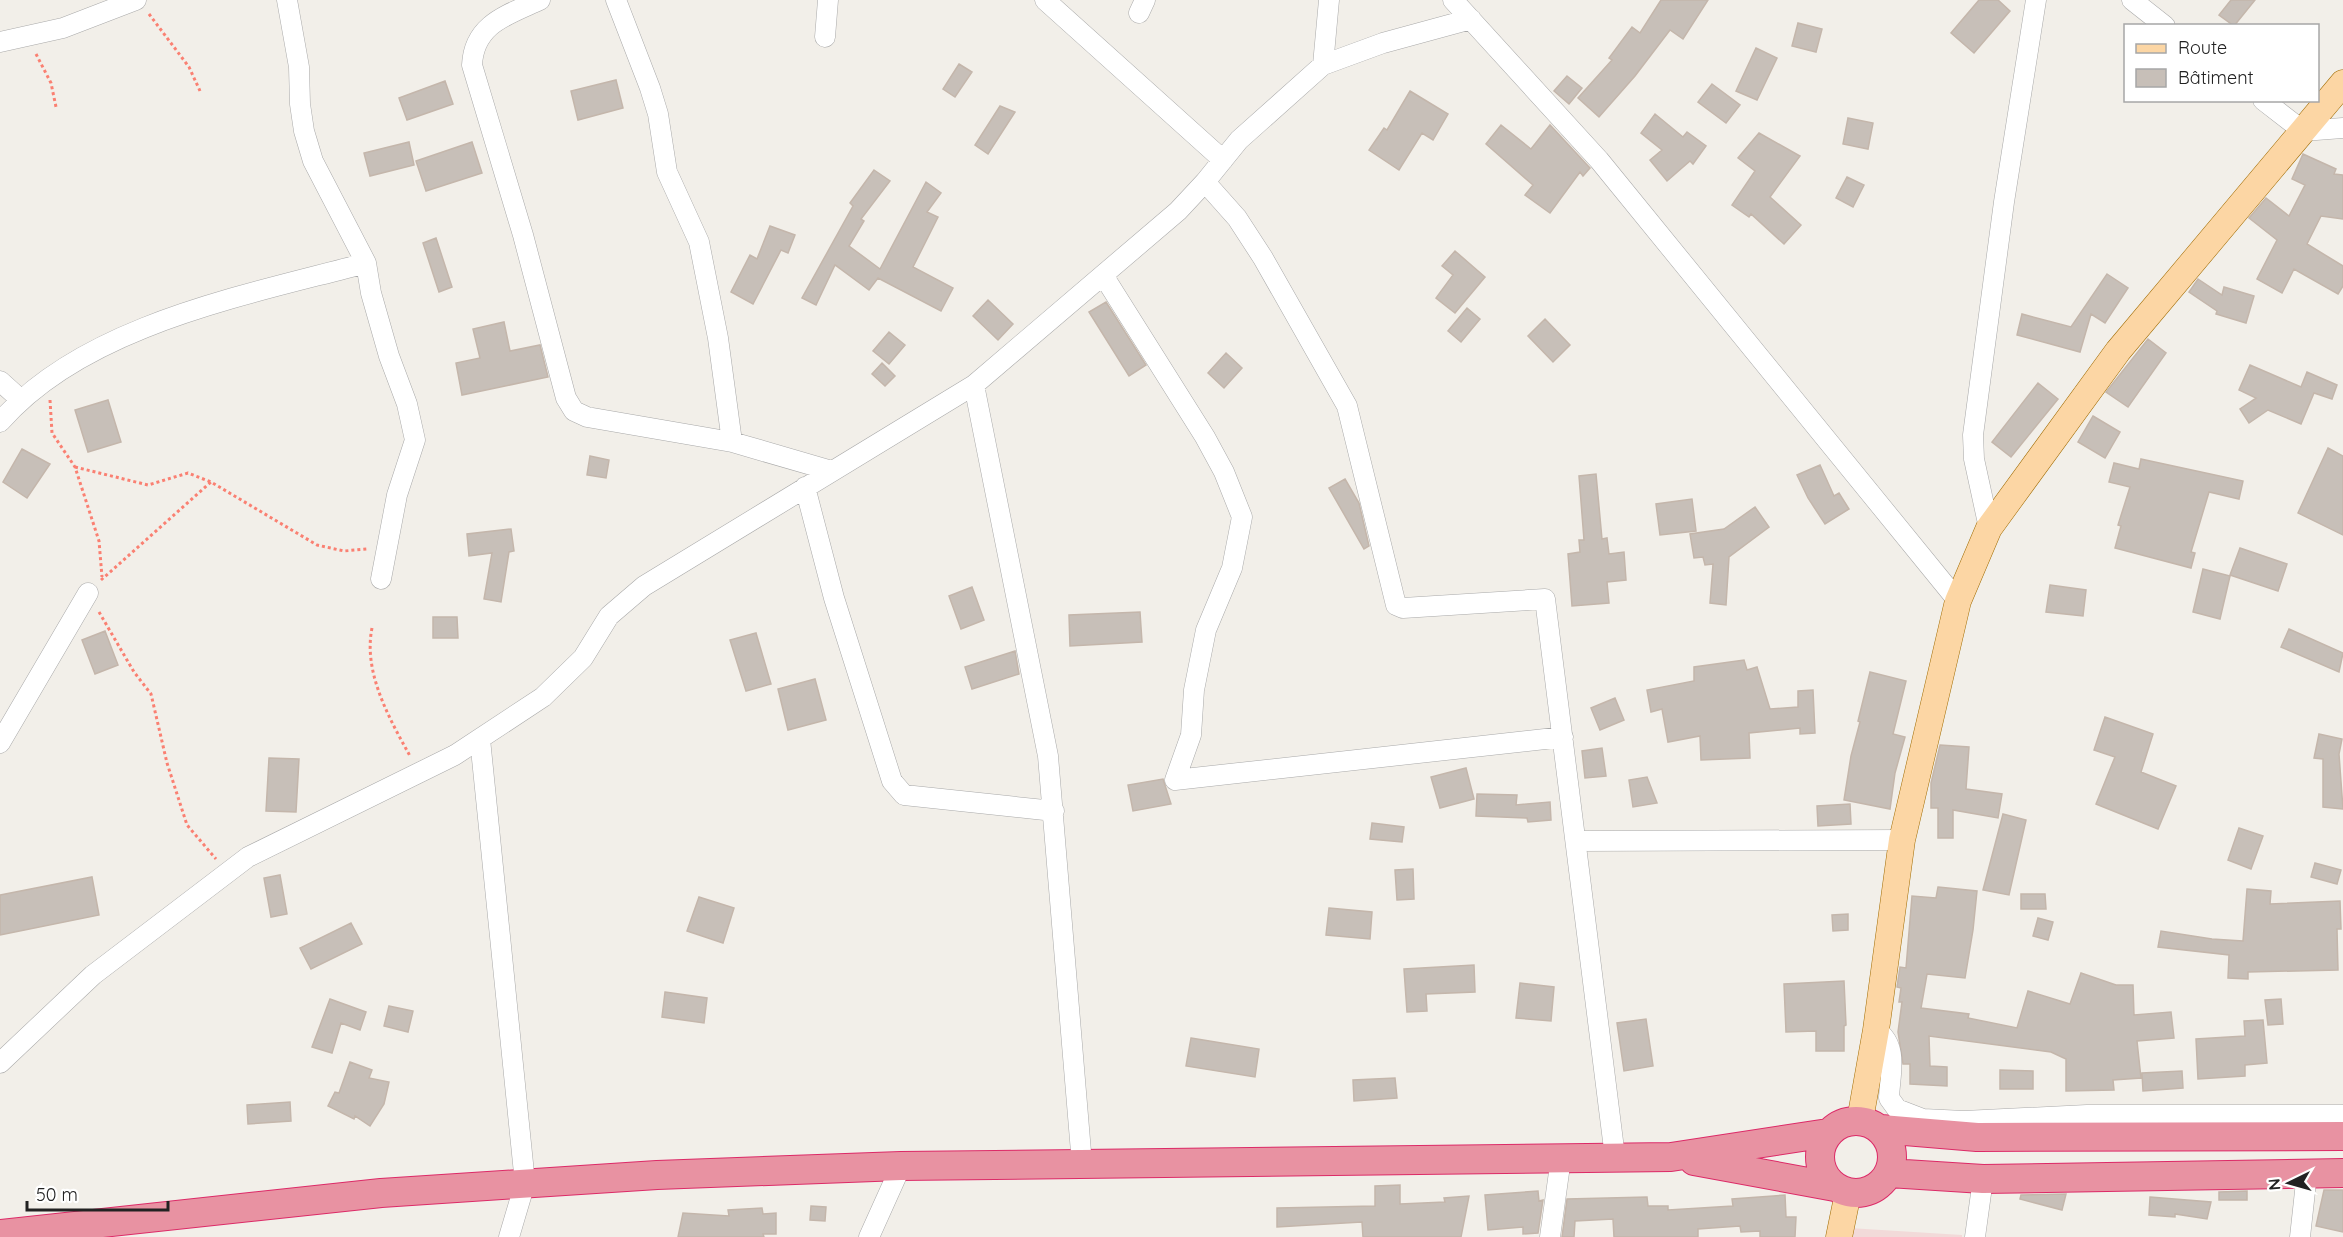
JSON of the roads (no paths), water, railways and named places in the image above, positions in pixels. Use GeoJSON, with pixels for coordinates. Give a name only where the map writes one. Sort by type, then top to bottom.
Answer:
{"type":"FeatureCollection","features":[{"type":"Feature","properties":{"kind":"highway"},"geometry":{"type":"LineString","coordinates":[[1842,1190],[1825,1176],[1820,1162],[1821,1146],[1828,1133],[1839,1124],[1870,1125],[1977,1137],[2343,1136]]}},
{"type":"Feature","properties":{"kind":"highway"},"geometry":{"type":"LineString","coordinates":[[1671,1157],[1842,1190],[1864,1192],[1879,1185],[1889,1173],[1892,1150],[1890,1142],[1870,1125]]}},
{"type":"Feature","properties":{"kind":"highway"},"geometry":{"type":"LineString","coordinates":[[0,1234],[381,1193],[754,1170],[1671,1157],[1828,1133]]}},
{"type":"Feature","properties":{"kind":"highway"},"geometry":{"type":"LineString","coordinates":[[1889,1173],[1983,1179],[2343,1173]]}},
{"type":"Feature","properties":{"kind":"main road"},"geometry":{"type":"LineString","coordinates":[[1870,1125],[1876,1030],[1902,840],[1958,601],[1989,528],[2118,351],[2343,83]]}},
{"type":"Feature","properties":{"kind":"main road"},"geometry":{"type":"LineString","coordinates":[[1839,1237],[1842,1190]]}},
{"type":"Feature","properties":{"kind":"street"},"geometry":{"type":"LineString","coordinates":[[287,0],[299,67],[300,104],[304,131],[313,161],[366,263],[371,293],[389,356],[407,404],[415,440],[397,495],[381,579]]}},
{"type":"Feature","properties":{"kind":"street"},"geometry":{"type":"LineString","coordinates":[[540,0],[488,28],[477,39],[472,65],[520,224],[566,398],[574,411],[587,417],[732,442],[831,471]]}},
{"type":"Feature","properties":{"kind":"street"},"geometry":{"type":"LineString","coordinates":[[616,0],[658,114],[667,172],[699,242],[718,338],[732,442]]}},
{"type":"Feature","properties":{"kind":"street"},"geometry":{"type":"LineString","coordinates":[[825,37],[828,0]]}},
{"type":"Feature","properties":{"kind":"street"},"geometry":{"type":"LineString","coordinates":[[1045,0],[1223,160]]}},
{"type":"Feature","properties":{"kind":"street"},"geometry":{"type":"LineString","coordinates":[[1323,64],[1329,0]]}},
{"type":"Feature","properties":{"kind":"street"},"geometry":{"type":"LineString","coordinates":[[1454,0],[1599,160],[1958,601]]}},
{"type":"Feature","properties":{"kind":"street"},"geometry":{"type":"LineString","coordinates":[[1989,528],[1974,459],[1973,435],[2003,214],[2036,0]]}},
{"type":"Feature","properties":{"kind":"street"},"geometry":{"type":"LineString","coordinates":[[2132,0],[2162,24]]}},
{"type":"Feature","properties":{"kind":"street"},"geometry":{"type":"LineString","coordinates":[[0,42],[63,28],[131,2]]}},
{"type":"Feature","properties":{"kind":"street"},"geometry":{"type":"LineString","coordinates":[[0,1063],[93,975],[248,857],[420,773],[480,739],[543,697],[583,658],[609,616],[644,585],[974,384],[1178,211],[1239,140],[1323,64],[1383,42],[1471,19]]}},
{"type":"Feature","properties":{"kind":"street"},"geometry":{"type":"LineString","coordinates":[[2266,102],[2303,131],[2343,128]]}},
{"type":"Feature","properties":{"kind":"street"},"geometry":{"type":"LineString","coordinates":[[1205,182],[1237,218],[1263,258],[1347,406],[1396,605],[1403,608],[1483,605],[1545,599],[1615,1157]]}},
{"type":"Feature","properties":{"kind":"street"},"geometry":{"type":"LineString","coordinates":[[0,422],[20,399],[49,377],[98,349],[191,310],[366,263]]}},
{"type":"Feature","properties":{"kind":"street"},"geometry":{"type":"LineString","coordinates":[[1103,275],[1205,437],[1224,472],[1242,517],[1232,568],[1206,630],[1194,690],[1191,735],[1175,780],[1563,736]]}},
{"type":"Feature","properties":{"kind":"street"},"geometry":{"type":"LineString","coordinates":[[0,381],[20,399]]}},
{"type":"Feature","properties":{"kind":"street"},"geometry":{"type":"LineString","coordinates":[[974,384],[1048,756],[1082,1164]]}},
{"type":"Feature","properties":{"kind":"street"},"geometry":{"type":"LineString","coordinates":[[805,487],[834,598],[892,781],[904,795],[1054,811]]}},
{"type":"Feature","properties":{"kind":"street"},"geometry":{"type":"LineString","coordinates":[[0,743],[88,593]]}},
{"type":"Feature","properties":{"kind":"street"},"geometry":{"type":"LineString","coordinates":[[480,739],[525,1184],[509,1237]]}},
{"type":"Feature","properties":{"kind":"street"},"geometry":{"type":"LineString","coordinates":[[1576,841],[1902,840]]}},
{"type":"Feature","properties":{"kind":"street"},"geometry":{"type":"LineString","coordinates":[[1876,1030],[1886,1037],[1892,1048],[1889,1098],[1897,1109],[1923,1119],[1964,1121],[2087,1115],[2343,1115]]}},
{"type":"Feature","properties":{"kind":"street"},"geometry":{"type":"LineString","coordinates":[[1550,1237],[1560,1158]]}},
{"type":"Feature","properties":{"kind":"street"},"geometry":{"type":"LineString","coordinates":[[869,1237],[901,1167]]}},
{"type":"Feature","properties":{"kind":"street"},"geometry":{"type":"LineString","coordinates":[[2300,1237],[2307,1173]]}},
{"type":"Feature","properties":{"kind":"street"},"geometry":{"type":"LineString","coordinates":[[1974,1237],[1983,1179]]}}]}
